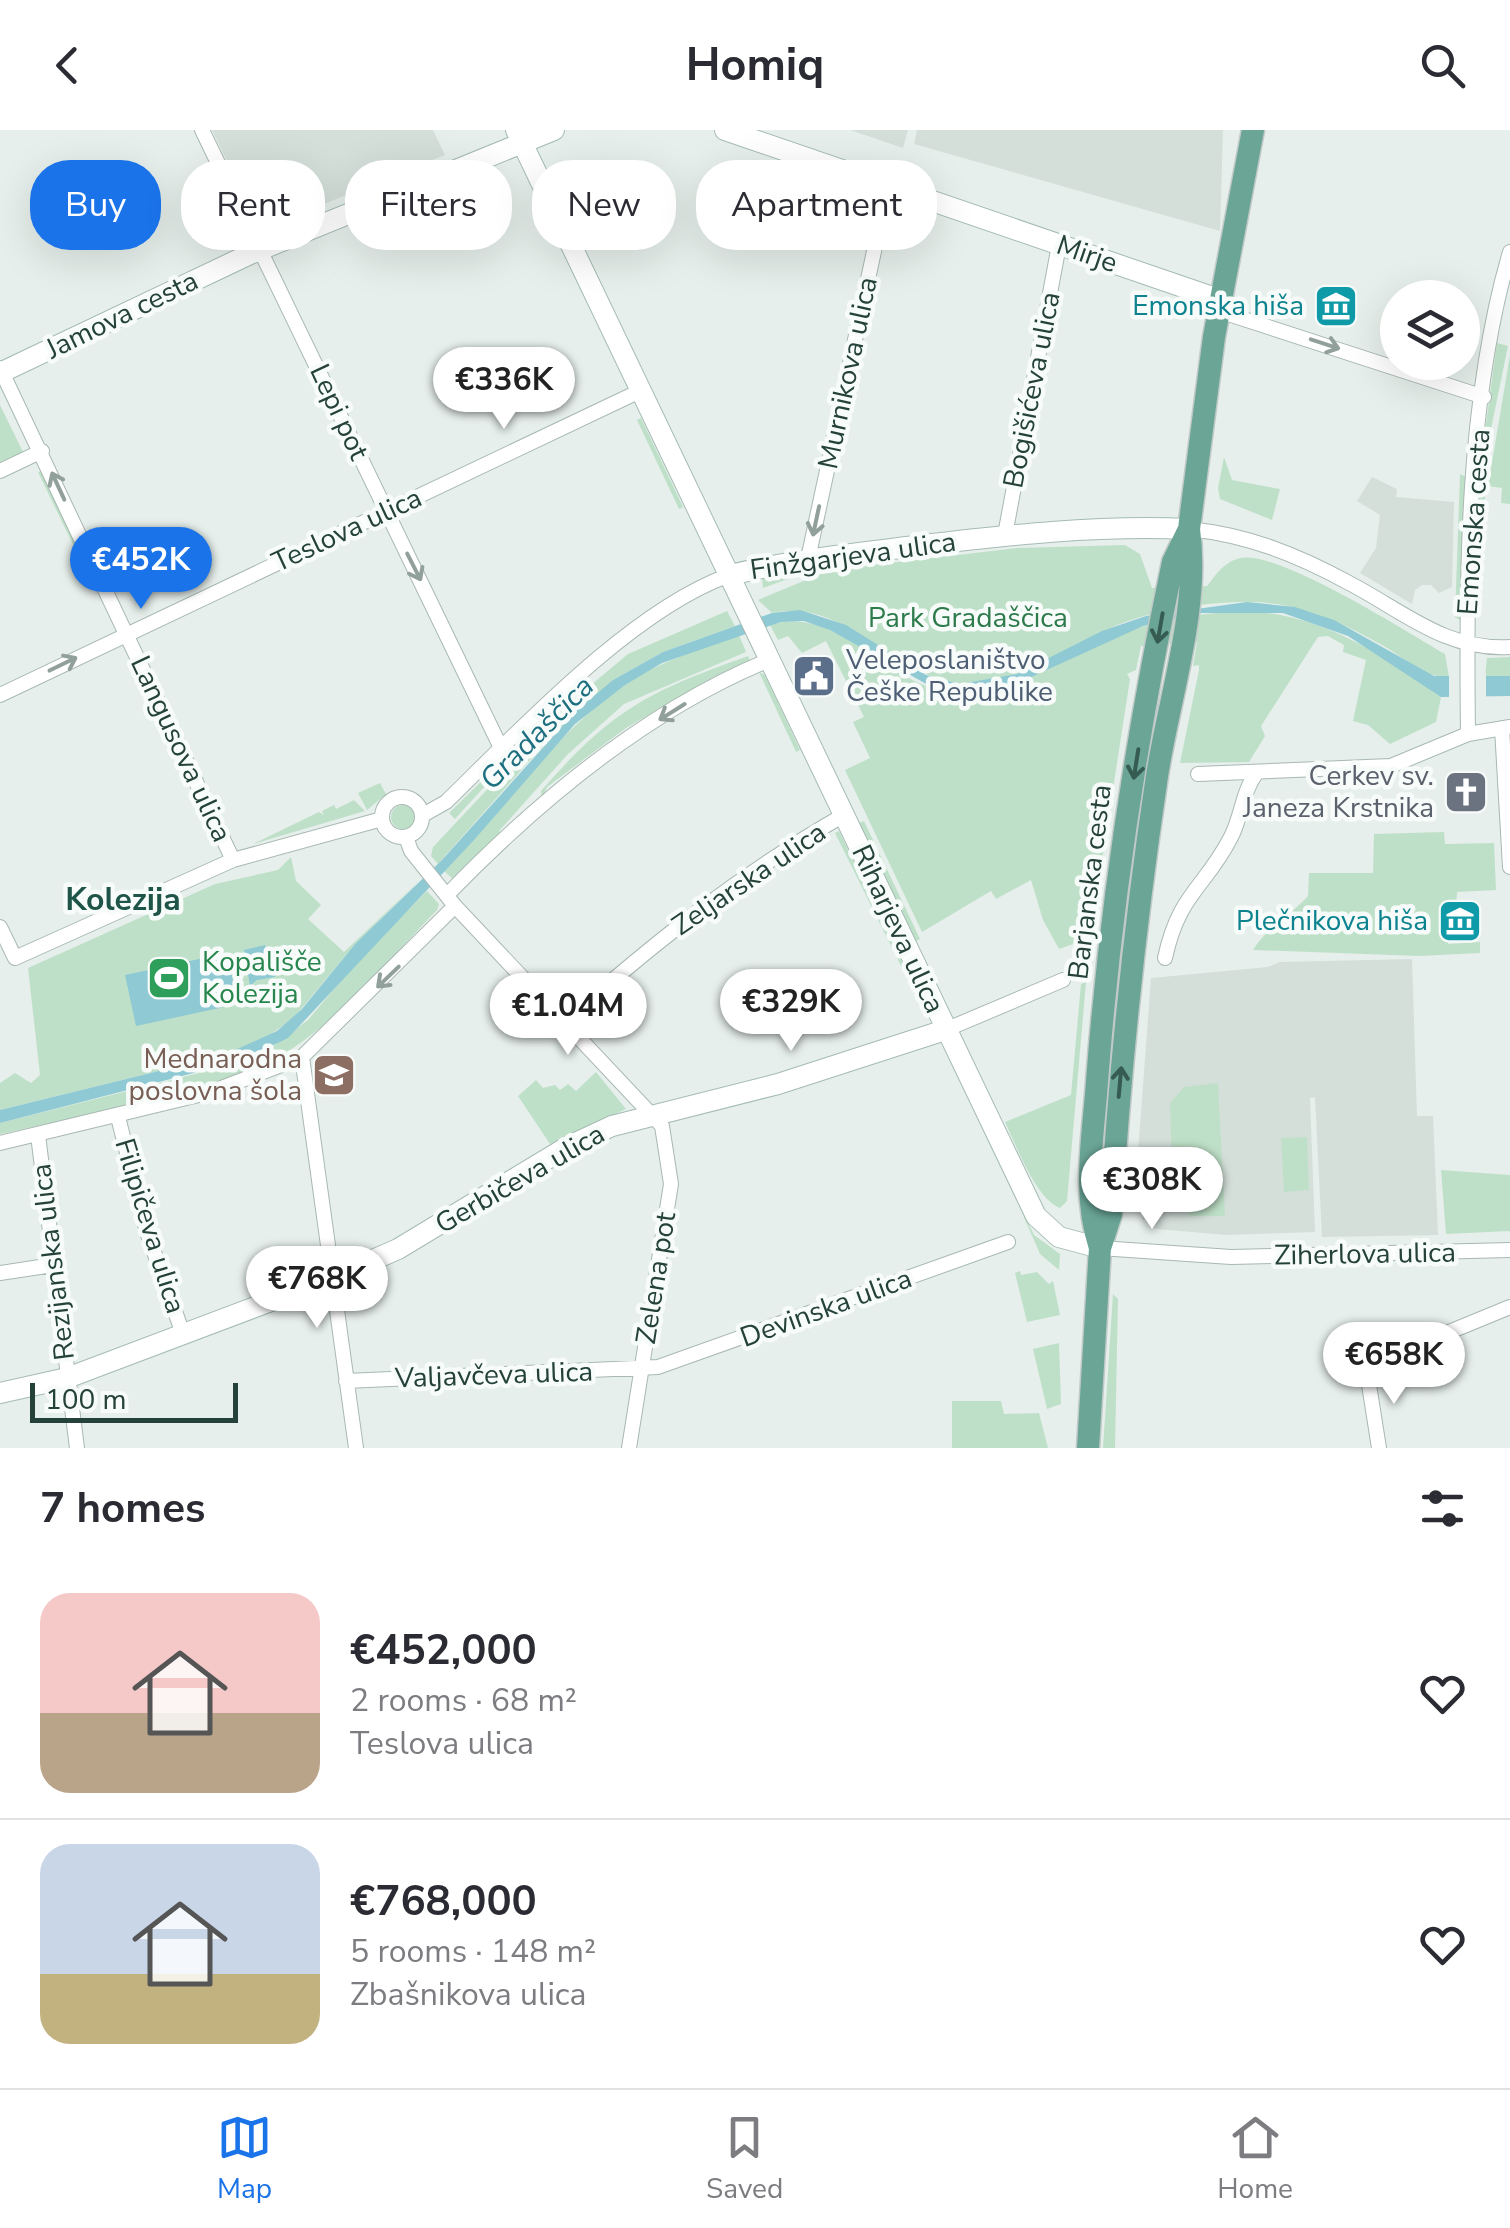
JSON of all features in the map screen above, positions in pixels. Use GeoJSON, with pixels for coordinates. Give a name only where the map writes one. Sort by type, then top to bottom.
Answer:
{"type":"FeatureCollection","features":[{"type":"Feature","properties":{"kind":"main road","name":"Barjanska cesta"},"geometry":{"type":"LineString","coordinates":[[1088,1448],[1100,1248],[1088,1213],[1102,1029],[1124,846],[1179,587],[1194,565],[1190,529],[1220,305],[1253,130]]}},
{"type":"Feature","properties":{"kind":"street","name":"Lepi pot"},"geometry":{"type":"LineString","coordinates":[[202,130],[217,160]]}},
{"type":"Feature","properties":{"kind":"street"},"geometry":{"type":"LineString","coordinates":[[519,137],[554,130]]}},
{"type":"Feature","properties":{"kind":"street","name":"Mirje"},"geometry":{"type":"LineString","coordinates":[[725,130],[812,160]]}},
{"type":"Feature","properties":{"kind":"street","name":"Jamova cesta"},"geometry":{"type":"LineString","coordinates":[[325,222],[519,137]]}},
{"type":"Feature","properties":{"kind":"street","name":"Riharjeva ulica"},"geometry":{"type":"LineString","coordinates":[[519,137],[1036,1216],[1059,1236],[1100,1248]]}},
{"type":"Feature","properties":{"kind":"street","name":"Mirje"},"geometry":{"type":"LineString","coordinates":[[937,203],[1484,396]]}},
{"type":"Feature","properties":{"kind":"street","name":"Bogišićeva ulica"},"geometry":{"type":"LineString","coordinates":[[1005,535],[1059,245]]}},
{"type":"Feature","properties":{"kind":"street","name":"Jamova cesta"},"geometry":{"type":"LineString","coordinates":[[1,371],[260,250]]}},
{"type":"Feature","properties":{"kind":"street","name":"Lepi pot"},"geometry":{"type":"LineString","coordinates":[[262,250],[502,748]]}},
{"type":"Feature","properties":{"kind":"street","name":"Murnikova ulica"},"geometry":{"type":"LineString","coordinates":[[808,559],[874,250]]}},
{"type":"Feature","properties":{"kind":"street","name":"Emonska cesta"},"geometry":{"type":"LineString","coordinates":[[1468,734],[1466,646],[1472,509],[1492,330],[1510,252]]}},
{"type":"Feature","properties":{"kind":"street"},"geometry":{"type":"LineString","coordinates":[[1492,330],[1510,331]]}},
{"type":"Feature","properties":{"kind":"street","name":"Langusova ulica"},"geometry":{"type":"LineString","coordinates":[[1,371],[233,860]]}},
{"type":"Feature","properties":{"kind":"street","name":"Teslova ulica"},"geometry":{"type":"LineString","coordinates":[[0,695],[640,392]]}},
{"type":"Feature","properties":{"kind":"street"},"geometry":{"type":"LineString","coordinates":[[0,471],[42,452]]}},
{"type":"Feature","properties":{"kind":"street","name":"Finžgarjeva ulica"},"geometry":{"type":"LineString","coordinates":[[406,837],[418,830],[422,815],[446,802],[636,632],[703,585],[808,559],[1005,535],[1085,529],[1190,529]]}},
{"type":"Feature","properties":{"kind":"street"},"geometry":{"type":"LineString","coordinates":[[1190,529],[1232,536],[1289,553],[1444,638],[1466,646],[1510,647]]}},
{"type":"Feature","properties":{"kind":"street"},"geometry":{"type":"LineString","coordinates":[[0,1144],[211,1092],[302,1057],[447,895],[581,774],[765,653]]}},
{"type":"Feature","properties":{"kind":"street"},"geometry":{"type":"LineString","coordinates":[[1198,774],[1390,766],[1468,734],[1506,727],[1510,867]]}},
{"type":"Feature","properties":{"kind":"street"},"geometry":{"type":"LineString","coordinates":[[1165,958],[1181,904],[1234,833],[1244,794],[1257,772]]}},
{"type":"Feature","properties":{"kind":"street"},"geometry":{"type":"LineString","coordinates":[[406,837],[390,833],[382,819],[384,807],[400,797],[418,804],[422,815]]}},
{"type":"Feature","properties":{"kind":"street","name":"Zeljarska ulica"},"geometry":{"type":"LineString","coordinates":[[565,1022],[734,884],[793,843],[844,816]]}},
{"type":"Feature","properties":{"kind":"street"},"geometry":{"type":"LineString","coordinates":[[0,927],[15,958],[233,860],[382,819]]}},
{"type":"Feature","properties":{"kind":"street","name":"Zelena pot"},"geometry":{"type":"LineString","coordinates":[[406,837],[447,895],[662,1126],[671,1184],[629,1448]]}},
{"type":"Feature","properties":{"kind":"street"},"geometry":{"type":"LineString","coordinates":[[946,1030],[1063,980]]}},
{"type":"Feature","properties":{"kind":"street","name":"Gerbičeva ulica"},"geometry":{"type":"LineString","coordinates":[[0,1393],[67,1378],[332,1278],[426,1233],[578,1141],[648,1114],[778,1084],[946,1030]]}},
{"type":"Feature","properties":{"kind":"street"},"geometry":{"type":"LineString","coordinates":[[302,1057],[356,1448]]}},
{"type":"Feature","properties":{"kind":"street","name":"Filipičeva ulica"},"geometry":{"type":"LineString","coordinates":[[118,1117],[147,1232],[183,1334]]}},
{"type":"Feature","properties":{"kind":"street","name":"Rezijanska ulica"},"geometry":{"type":"LineString","coordinates":[[38,1135],[77,1448]]}},
{"type":"Feature","properties":{"kind":"street","name":"Devinska ulica"},"geometry":{"type":"LineString","coordinates":[[642,1369],[699,1354],[1008,1242]]}},
{"type":"Feature","properties":{"kind":"street","name":"Ziherlova ulica"},"geometry":{"type":"LineString","coordinates":[[1100,1248],[1231,1257],[1510,1250]]}},
{"type":"Feature","properties":{"kind":"street"},"geometry":{"type":"LineString","coordinates":[[0,1273],[53,1264]]}},
{"type":"Feature","properties":{"kind":"street"},"geometry":{"type":"LineString","coordinates":[[1378,1448],[1367,1372],[1420,1344],[1510,1307]]}},
{"type":"Feature","properties":{"kind":"street","name":"Valjavčeva ulica"},"geometry":{"type":"LineString","coordinates":[[346,1381],[642,1369]]}},
{"type":"Feature","properties":{"kind":"shaded area"},"geometry":{"type":"Polygon","coordinates":[[[212,130],[433,130],[445,155],[433,160],[345,160],[345,196],[325,204],[325,160],[226,160],[212,130]]]}},
{"type":"Feature","properties":{"kind":"shaded area"},"geometry":{"type":"Polygon","coordinates":[[[850,130],[908,130],[903,148],[850,130]]]}},
{"type":"Feature","properties":{"kind":"shaded area"},"geometry":{"type":"Polygon","coordinates":[[[917,130],[1223,130],[1220,231],[914,144],[917,130]]]}},
{"type":"Feature","properties":{"kind":"shaded area"},"geometry":{"type":"Polygon","coordinates":[[[1372,477],[1397,489],[1396,497],[1454,502],[1452,587],[1439,593],[1431,585],[1422,585],[1415,590],[1412,604],[1360,573],[1376,548],[1380,515],[1357,501],[1372,477]]]}},
{"type":"Feature","properties":{"kind":"shaded area"},"geometry":{"type":"Polygon","coordinates":[[[1412,959],[1417,1116],[1433,1116],[1438,1235],[1322,1237],[1315,1097],[1310,1098],[1315,1232],[1226,1235],[1157,1229],[1149,1227],[1149,1220],[1142,1220],[1143,1182],[1136,1180],[1151,978],[1268,967],[1280,962],[1412,959]]]}},
{"type":"Feature","properties":{"kind":"green space"},"geometry":{"type":"Polygon","coordinates":[[[1497,343],[1508,346],[1490,434],[1482,533],[1478,533],[1480,468],[1497,343]]]}},
{"type":"Feature","properties":{"kind":"green space"},"geometry":{"type":"Polygon","coordinates":[[[1510,355],[1510,504],[1501,503],[1502,488],[1488,486],[1510,355]]]}},
{"type":"Feature","properties":{"kind":"green space"},"geometry":{"type":"Polygon","coordinates":[[[0,405],[25,456],[0,468],[0,405]]]}},
{"type":"Feature","properties":{"kind":"green space"},"geometry":{"type":"Polygon","coordinates":[[[641,418],[683,507],[679,509],[637,420],[641,418]]]}},
{"type":"Feature","properties":{"kind":"green space"},"geometry":{"type":"Polygon","coordinates":[[[1224,457],[1232,480],[1280,489],[1272,520],[1220,499],[1218,488],[1224,457]]]}},
{"type":"Feature","properties":{"kind":"green space"},"geometry":{"type":"Polygon","coordinates":[[[42,471],[95,581],[91,582],[38,472],[42,471]]]}},
{"type":"Feature","properties":{"kind":"green space"},"geometry":{"type":"Polygon","coordinates":[[[1460,474],[1466,477],[1461,621],[1455,617],[1460,474]]]}},
{"type":"Feature","properties":{"kind":"green space","name":"Park Gradaščica"},"geometry":{"type":"Polygon","coordinates":[[[1125,545],[1140,554],[1152,588],[1207,586],[1226,565],[1241,558],[1283,567],[1343,595],[1445,654],[1449,677],[1422,670],[1366,636],[1317,614],[1282,605],[1246,602],[1193,606],[1139,618],[1016,674],[978,683],[958,683],[910,667],[846,626],[823,616],[799,611],[772,613],[758,600],[830,570],[1017,548],[1125,545]]]}},
{"type":"Feature","properties":{"kind":"green space"},"geometry":{"type":"Polygon","coordinates":[[[823,566],[763,588],[762,575],[823,566]]]}},
{"type":"Feature","properties":{"kind":"green space"},"geometry":{"type":"Polygon","coordinates":[[[727,611],[735,626],[663,652],[613,680],[546,742],[438,864],[431,856],[433,847],[566,706],[628,654],[727,611]]]}},
{"type":"Feature","properties":{"kind":"green space"},"geometry":{"type":"Polygon","coordinates":[[[1237,611],[1294,618],[1321,626],[1370,650],[1441,697],[1436,722],[1390,744],[1368,725],[1353,721],[1366,660],[1343,652],[1344,645],[1328,636],[1318,637],[1261,726],[1265,736],[1249,762],[1180,763],[1199,670],[1199,665],[1193,666],[1197,642],[1141,646],[1136,670],[1127,674],[1130,679],[1090,938],[1059,949],[1043,920],[1031,880],[996,899],[991,891],[922,932],[845,770],[870,758],[853,722],[864,717],[826,641],[802,653],[788,636],[778,640],[770,625],[795,622],[819,626],[928,687],[975,692],[1018,682],[1132,630],[1177,618],[1237,611]]]}},
{"type":"Feature","properties":{"kind":"green space"},"geometry":{"type":"Polygon","coordinates":[[[739,635],[746,652],[624,704],[568,754],[499,831],[503,835],[454,880],[444,871],[553,748],[600,704],[653,669],[739,635]]]}},
{"type":"Feature","properties":{"kind":"green space"},"geometry":{"type":"Polygon","coordinates":[[[748,656],[751,662],[731,674],[715,676],[626,728],[547,787],[542,800],[541,791],[611,722],[657,693],[748,656]]]}},
{"type":"Feature","properties":{"kind":"green space"},"geometry":{"type":"Polygon","coordinates":[[[1510,657],[1510,676],[1485,678],[1487,658],[1510,657]]]}},
{"type":"Feature","properties":{"kind":"green space"},"geometry":{"type":"Polygon","coordinates":[[[759,672],[765,675],[800,750],[796,752],[759,672]]]}},
{"type":"Feature","properties":{"kind":"green space"},"geometry":{"type":"Polygon","coordinates":[[[494,769],[496,774],[455,819],[449,813],[494,769]]]}},
{"type":"Feature","properties":{"kind":"green space"},"geometry":{"type":"Polygon","coordinates":[[[380,783],[386,794],[367,810],[358,793],[380,783]]]}},
{"type":"Feature","properties":{"kind":"green space"},"geometry":{"type":"Polygon","coordinates":[[[354,800],[365,811],[253,844],[319,812],[324,815],[322,811],[334,805],[336,809],[354,800]]]}},
{"type":"Feature","properties":{"kind":"green space"},"geometry":{"type":"Polygon","coordinates":[[[403,805],[412,808],[412,826],[403,829],[394,826],[391,817],[394,808],[403,805]]]}},
{"type":"Feature","properties":{"kind":"green space"},"geometry":{"type":"Polygon","coordinates":[[[864,821],[920,939],[916,941],[859,823],[864,821]]]}},
{"type":"Feature","properties":{"kind":"green space"},"geometry":{"type":"Polygon","coordinates":[[[839,831],[913,985],[919,1002],[835,833],[839,831]]]}},
{"type":"Feature","properties":{"kind":"green space"},"geometry":{"type":"Polygon","coordinates":[[[1444,832],[1445,844],[1494,843],[1496,890],[1457,892],[1456,908],[1447,908],[1448,944],[1480,942],[1480,953],[1419,956],[1253,950],[1308,896],[1309,873],[1373,873],[1374,834],[1444,832]]]}},
{"type":"Feature","properties":{"kind":"green space","name":"Kopališče Kolezija"},"geometry":{"type":"Polygon","coordinates":[[[291,857],[296,881],[321,905],[308,919],[344,952],[419,881],[356,943],[292,1020],[260,1041],[224,1055],[0,1110],[0,1083],[15,1073],[31,1083],[40,1075],[28,968],[215,884],[278,870],[291,857]]]}},
{"type":"Feature","properties":{"kind":"green space"},"geometry":{"type":"Polygon","coordinates":[[[427,891],[439,904],[437,910],[350,1001],[293,1048],[263,1064],[191,1091],[0,1134],[0,1123],[203,1072],[269,1049],[308,1020],[359,959],[427,891]]]}},
{"type":"Feature","properties":{"kind":"green space"},"geometry":{"type":"Polygon","coordinates":[[[1086,982],[1067,1201],[1060,1208],[1035,1183],[1005,1122],[1071,1095],[1081,984],[1086,982]]]}},
{"type":"Feature","properties":{"kind":"green space"},"geometry":{"type":"Polygon","coordinates":[[[596,1072],[626,1109],[550,1144],[518,1096],[536,1080],[543,1088],[555,1085],[560,1090],[568,1084],[576,1091],[596,1072]]]}},
{"type":"Feature","properties":{"kind":"green space"},"geometry":{"type":"Polygon","coordinates":[[[1218,1083],[1225,1216],[1191,1216],[1173,1198],[1170,1103],[1184,1087],[1218,1083]]]}},
{"type":"Feature","properties":{"kind":"green space"},"geometry":{"type":"Polygon","coordinates":[[[1307,1137],[1309,1190],[1284,1192],[1281,1138],[1307,1137]]]}},
{"type":"Feature","properties":{"kind":"green space"},"geometry":{"type":"Polygon","coordinates":[[[1441,1170],[1510,1175],[1510,1231],[1446,1234],[1441,1170]]]}},
{"type":"Feature","properties":{"kind":"green space"},"geometry":{"type":"Polygon","coordinates":[[[1016,1199],[1034,1235],[1060,1254],[1059,1270],[1040,1254],[1016,1199]]]}},
{"type":"Feature","properties":{"kind":"green space"},"geometry":{"type":"Polygon","coordinates":[[[1020,1271],[1021,1275],[1037,1272],[1049,1284],[1053,1281],[1060,1315],[1027,1322],[1015,1273],[1020,1271]]]}},
{"type":"Feature","properties":{"kind":"green space"},"geometry":{"type":"Polygon","coordinates":[[[1113,1294],[1118,1299],[1115,1448],[1103,1448],[1113,1294]]]}},
{"type":"Feature","properties":{"kind":"green space"},"geometry":{"type":"Polygon","coordinates":[[[1059,1343],[1061,1404],[1047,1409],[1033,1349],[1059,1343]]]}},
{"type":"Feature","properties":{"kind":"green space"},"geometry":{"type":"Polygon","coordinates":[[[952,1401],[1001,1401],[1004,1414],[1039,1413],[1048,1448],[952,1448],[952,1401]]]}},
{"type":"Feature","properties":{"kind":"water"},"geometry":{"type":"Polygon","coordinates":[[[1247,602],[1295,607],[1334,620],[1434,676],[1510,676],[1510,696],[1441,697],[1348,636],[1283,613],[1202,613],[1143,626],[1016,684],[971,692],[937,690],[830,630],[804,621],[781,622],[662,663],[625,685],[575,724],[474,840],[288,1038],[240,1061],[0,1123],[0,1110],[224,1055],[277,1031],[302,1009],[356,943],[442,860],[576,711],[613,680],[663,652],[772,613],[800,610],[846,625],[926,675],[960,684],[1017,674],[1102,631],[1146,616],[1247,602]]]}},
{"type":"Feature","properties":{"kind":"water"},"geometry":{"type":"Polygon","coordinates":[[[265,945],[275,977],[257,980],[250,986],[244,950],[265,945]]]}},
{"type":"Feature","properties":{"kind":"water"},"geometry":{"type":"Polygon","coordinates":[[[227,953],[238,1004],[136,1026],[125,975],[227,953]]]}},
{"type":"Feature","properties":{"kind":"pier"},"geometry":{"type":"Polygon","coordinates":[[[1449,672],[1486,673],[1486,703],[1449,703],[1449,672]]]}},
{"type":"Feature","properties":{"kind":"place","name":"Emonska hiša"},"geometry":{"type":"Point","coordinates":[1336,306]}},
{"type":"Feature","properties":{"kind":"place","name":"Veleposlaništvo Češke Republike"},"geometry":{"type":"Point","coordinates":[814,676]}},
{"type":"Feature","properties":{"kind":"place","name":"Cerkev sv. Janeza Krstnika"},"geometry":{"type":"Point","coordinates":[1466,792]}},
{"type":"Feature","properties":{"kind":"place","name":"Plečnikova hiša"},"geometry":{"type":"Point","coordinates":[1460,921]}},
{"type":"Feature","properties":{"kind":"place","name":"Kopališče Kolezija"},"geometry":{"type":"Point","coordinates":[169,978]}},
{"type":"Feature","properties":{"kind":"place","name":"Mednarodna poslovna šola"},"geometry":{"type":"Point","coordinates":[334,1075]}},
{"type":"Feature","properties":{"kind":"district","name":"Kolezija"},"geometry":{"type":"Point","coordinates":[123,899]}},
{"type":"Feature","properties":{"kind":"water label","name":"Gradaščica"},"geometry":{"type":"Point","coordinates":[537,733]}}]}
